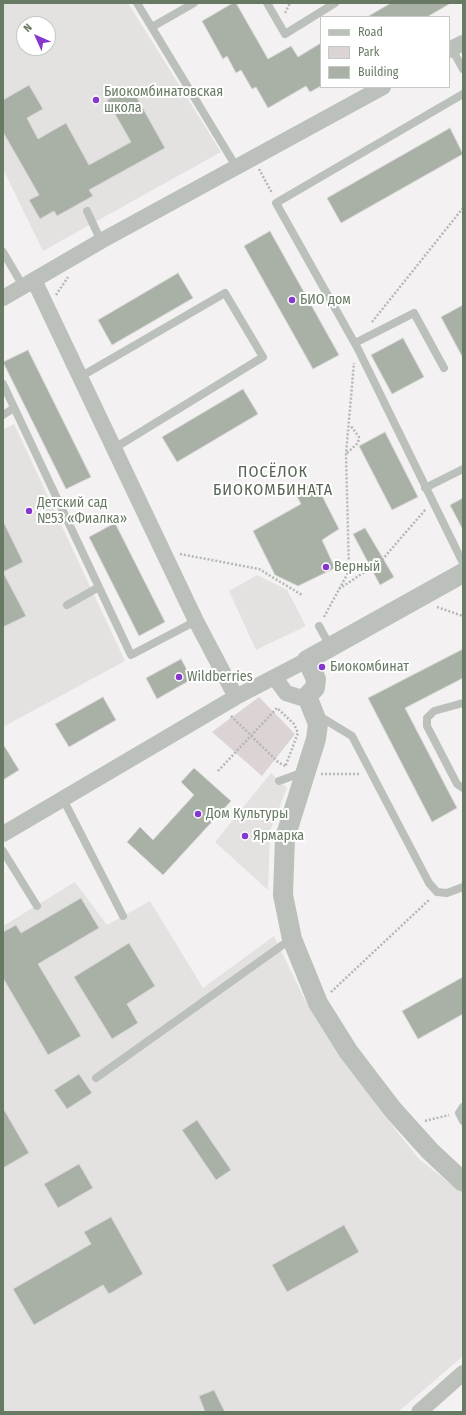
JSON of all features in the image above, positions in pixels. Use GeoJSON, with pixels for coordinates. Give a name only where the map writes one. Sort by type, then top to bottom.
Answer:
{"type":"FeatureCollection","features":[{"type":"Feature","properties":{"kind":"street"},"geometry":{"type":"LineString","coordinates":[[3,298],[101,241],[381,88]]}},
{"type":"Feature","properties":{"kind":"street"},"geometry":{"type":"LineString","coordinates":[[28,283],[80,377],[113,449],[164,551],[230,701]]}},
{"type":"Feature","properties":{"kind":"street"},"geometry":{"type":"LineString","coordinates":[[3,834],[230,701],[308,660],[463,573]]}},
{"type":"Feature","properties":{"kind":"street"},"geometry":{"type":"LineString","coordinates":[[308,660],[316,679],[311,704],[318,724],[316,738],[285,838],[283,895],[292,939],[318,1003],[348,1051],[393,1110],[403,1129],[430,1151],[463,1182]]}},
{"type":"Feature","properties":{"kind":"street"},"geometry":{"type":"LineString","coordinates":[[275,678],[286,693],[302,698],[311,704]]}},
{"type":"Feature","properties":{"kind":"street"},"geometry":{"type":"LineString","coordinates":[[419,1412],[463,1373]]}},
{"type":"Feature","properties":{"kind":"lane"},"geometry":{"type":"LineString","coordinates":[[137,3],[236,168]]}},
{"type":"Feature","properties":{"kind":"lane"},"geometry":{"type":"LineString","coordinates":[[152,27],[194,3]]}},
{"type":"Feature","properties":{"kind":"lane"},"geometry":{"type":"LineString","coordinates":[[267,3],[285,34],[336,3]]}},
{"type":"Feature","properties":{"kind":"lane"},"geometry":{"type":"LineString","coordinates":[[455,47],[463,69]]}},
{"type":"Feature","properties":{"kind":"lane"},"geometry":{"type":"LineString","coordinates":[[463,94],[276,203],[357,346],[463,563]]}},
{"type":"Feature","properties":{"kind":"lane"},"geometry":{"type":"LineString","coordinates":[[87,211],[101,241]]}},
{"type":"Feature","properties":{"kind":"lane"},"geometry":{"type":"LineString","coordinates":[[3,252],[28,283]]}},
{"type":"Feature","properties":{"kind":"lane"},"geometry":{"type":"LineString","coordinates":[[80,377],[225,293],[263,357],[113,449]]}},
{"type":"Feature","properties":{"kind":"lane"},"geometry":{"type":"LineString","coordinates":[[357,346],[414,313],[444,368]]}},
{"type":"Feature","properties":{"kind":"lane"},"geometry":{"type":"LineString","coordinates":[[3,384],[131,655],[196,621]]}},
{"type":"Feature","properties":{"kind":"lane"},"geometry":{"type":"LineString","coordinates":[[3,415],[14,408]]}},
{"type":"Feature","properties":{"kind":"lane"},"geometry":{"type":"LineString","coordinates":[[426,488],[463,469]]}},
{"type":"Feature","properties":{"kind":"lane"},"geometry":{"type":"LineString","coordinates":[[66,605],[99,587]]}},
{"type":"Feature","properties":{"kind":"lane"},"geometry":{"type":"LineString","coordinates":[[318,626],[331,647]]}},
{"type":"Feature","properties":{"kind":"lane"},"geometry":{"type":"LineString","coordinates":[[463,703],[434,711],[427,718],[427,726],[457,784],[463,788]]}},
{"type":"Feature","properties":{"kind":"lane"},"geometry":{"type":"LineString","coordinates":[[311,704],[352,736],[429,883],[437,892],[447,893],[463,887]]}},
{"type":"Feature","properties":{"kind":"lane"},"geometry":{"type":"LineString","coordinates":[[279,781],[305,772]]}},
{"type":"Feature","properties":{"kind":"lane"},"geometry":{"type":"LineString","coordinates":[[63,799],[123,916]]}},
{"type":"Feature","properties":{"kind":"lane"},"geometry":{"type":"LineString","coordinates":[[3,851],[37,906]]}},
{"type":"Feature","properties":{"kind":"lane"},"geometry":{"type":"LineString","coordinates":[[96,1078],[292,939]]}},
{"type":"Feature","properties":{"kind":"lane"},"geometry":{"type":"LineString","coordinates":[[461,1110],[463,1121]]}},
{"type":"Feature","properties":{"kind":"path"},"geometry":{"type":"LineString","coordinates":[[259,168],[276,203]]}},
{"type":"Feature","properties":{"kind":"path"},"geometry":{"type":"LineString","coordinates":[[318,626],[349,571],[346,454],[350,424],[352,366],[357,346],[463,208]]}},
{"type":"Feature","properties":{"kind":"path"},"geometry":{"type":"LineString","coordinates":[[346,454],[358,443],[359,437],[350,424]]}},
{"type":"Feature","properties":{"kind":"path"},"geometry":{"type":"LineString","coordinates":[[339,589],[381,561],[433,502]]}},
{"type":"Feature","properties":{"kind":"path"},"geometry":{"type":"LineString","coordinates":[[164,551],[259,569],[302,595]]}},
{"type":"Feature","properties":{"kind":"path"},"geometry":{"type":"LineString","coordinates":[[416,599],[463,616]]}},
{"type":"Feature","properties":{"kind":"path"},"geometry":{"type":"LineString","coordinates":[[218,771],[250,736],[277,708],[294,724],[298,733],[285,767],[250,736],[230,715],[230,701]]}},
{"type":"Feature","properties":{"kind":"path"},"geometry":{"type":"LineString","coordinates":[[305,772],[334,775],[359,773],[371,779],[380,791]]}},
{"type":"Feature","properties":{"kind":"path"},"geometry":{"type":"LineString","coordinates":[[318,1003],[437,892]]}},
{"type":"Feature","properties":{"kind":"path"},"geometry":{"type":"LineString","coordinates":[[403,1129],[461,1110]]}},
{"type":"Feature","properties":{"kind":"shaded area","name":"Биокомбинатовская школа"},"geometry":{"type":"Polygon","coordinates":[[[3,3],[128,3],[221,152],[43,251],[3,169],[3,3]]]}},
{"type":"Feature","properties":{"kind":"shaded area","name":"Детский сад №53 «Фиалка»"},"geometry":{"type":"Polygon","coordinates":[[[14,424],[125,661],[3,727],[3,430],[14,424]]]}},
{"type":"Feature","properties":{"kind":"shaded area"},"geometry":{"type":"Polygon","coordinates":[[[257,575],[287,590],[306,626],[256,650],[229,591],[257,575]]]}},
{"type":"Feature","properties":{"kind":"shaded area","name":"Ярмарка"},"geometry":{"type":"Polygon","coordinates":[[[271,773],[287,788],[270,831],[268,890],[215,842],[271,773]]]}},
{"type":"Feature","properties":{"kind":"shaded area"},"geometry":{"type":"Polygon","coordinates":[[[75,882],[107,925],[150,901],[203,988],[274,936],[305,1000],[379,1109],[419,1159],[463,1194],[463,1356],[398,1412],[3,1412],[3,926],[75,882]]]}},
{"type":"Feature","properties":{"kind":"green space"},"geometry":{"type":"Polygon","coordinates":[[[259,697],[295,734],[262,776],[212,732],[259,697]]]}},
{"type":"Feature","properties":{"kind":"building"},"geometry":{"type":"Polygon","coordinates":[[[233,3],[236,3],[268,59],[291,46],[298,57],[320,44],[320,87],[310,92],[306,86],[268,108],[256,87],[252,89],[241,70],[236,73],[227,56],[223,59],[202,21],[233,3]]]}},
{"type":"Feature","properties":{"kind":"building"},"geometry":{"type":"Polygon","coordinates":[[[391,3],[451,3],[429,16],[369,16],[391,3]]]}},
{"type":"Feature","properties":{"kind":"building"},"geometry":{"type":"Polygon","coordinates":[[[29,85],[43,109],[27,118],[38,139],[66,123],[89,165],[131,142],[107,100],[131,87],[165,148],[89,190],[93,196],[57,216],[54,211],[40,219],[29,200],[39,195],[3,132],[3,100],[29,85]]]}},
{"type":"Feature","properties":{"kind":"building"},"geometry":{"type":"Polygon","coordinates":[[[450,128],[463,154],[341,223],[327,198],[450,128]]]}},
{"type":"Feature","properties":{"kind":"building","name":"БИО дом"},"geometry":{"type":"Polygon","coordinates":[[[270,231],[339,355],[313,369],[244,246],[270,231]]]}},
{"type":"Feature","properties":{"kind":"building"},"geometry":{"type":"Polygon","coordinates":[[[178,273],[193,298],[112,345],[98,320],[178,273]]]}},
{"type":"Feature","properties":{"kind":"building"},"geometry":{"type":"Polygon","coordinates":[[[463,305],[463,358],[441,317],[463,305]]]}},
{"type":"Feature","properties":{"kind":"building"},"geometry":{"type":"Polygon","coordinates":[[[403,338],[424,377],[392,394],[371,355],[403,338]]]}},
{"type":"Feature","properties":{"kind":"building"},"geometry":{"type":"Polygon","coordinates":[[[28,350],[91,477],[66,489],[3,362],[28,350]]]}},
{"type":"Feature","properties":{"kind":"building"},"geometry":{"type":"Polygon","coordinates":[[[243,389],[258,414],[177,462],[162,437],[243,389]]]}},
{"type":"Feature","properties":{"kind":"building"},"geometry":{"type":"Polygon","coordinates":[[[385,432],[418,497],[392,510],[359,446],[385,432]]]}},
{"type":"Feature","properties":{"kind":"building"},"geometry":{"type":"Polygon","coordinates":[[[315,482],[339,529],[322,540],[335,568],[298,586],[275,575],[253,531],[301,504],[295,492],[315,482]]]}},
{"type":"Feature","properties":{"kind":"building"},"geometry":{"type":"Polygon","coordinates":[[[463,498],[463,530],[450,505],[463,498]]]}},
{"type":"Feature","properties":{"kind":"building"},"geometry":{"type":"Polygon","coordinates":[[[3,521],[23,562],[3,572],[3,521]]]}},
{"type":"Feature","properties":{"kind":"building"},"geometry":{"type":"Polygon","coordinates":[[[115,523],[165,622],[139,636],[89,537],[115,523]]]}},
{"type":"Feature","properties":{"kind":"building"},"geometry":{"type":"Polygon","coordinates":[[[365,528],[394,577],[380,585],[353,534],[365,528]]]}},
{"type":"Feature","properties":{"kind":"building"},"geometry":{"type":"Polygon","coordinates":[[[3,572],[26,616],[3,627],[3,572]]]}},
{"type":"Feature","properties":{"kind":"building"},"geometry":{"type":"Polygon","coordinates":[[[463,649],[463,678],[405,708],[457,808],[432,822],[368,698],[463,649]]]}},
{"type":"Feature","properties":{"kind":"building"},"geometry":{"type":"Polygon","coordinates":[[[181,659],[192,679],[157,699],[146,678],[181,659]]]}},
{"type":"Feature","properties":{"kind":"building"},"geometry":{"type":"Polygon","coordinates":[[[103,697],[116,720],[69,747],[55,724],[103,697]]]}},
{"type":"Feature","properties":{"kind":"building"},"geometry":{"type":"Polygon","coordinates":[[[3,744],[19,770],[3,780],[3,744]]]}},
{"type":"Feature","properties":{"kind":"building","name":"Дом Культуры"},"geometry":{"type":"Polygon","coordinates":[[[194,768],[231,801],[163,875],[127,842],[140,827],[153,840],[194,795],[181,782],[194,768]]]}},
{"type":"Feature","properties":{"kind":"building"},"geometry":{"type":"Polygon","coordinates":[[[81,898],[99,928],[38,964],[81,1036],[48,1055],[3,978],[3,932],[16,925],[21,933],[81,898]]]}},
{"type":"Feature","properties":{"kind":"building"},"geometry":{"type":"Polygon","coordinates":[[[129,943],[155,986],[127,1004],[138,1023],[112,1039],[74,977],[129,943]]]}},
{"type":"Feature","properties":{"kind":"building"},"geometry":{"type":"Polygon","coordinates":[[[463,977],[463,1014],[418,1039],[402,1011],[463,977]]]}},
{"type":"Feature","properties":{"kind":"building"},"geometry":{"type":"Polygon","coordinates":[[[79,1074],[92,1093],[67,1109],[54,1090],[79,1074]]]}},
{"type":"Feature","properties":{"kind":"building"},"geometry":{"type":"Polygon","coordinates":[[[3,1108],[29,1153],[3,1168],[3,1108]]]}},
{"type":"Feature","properties":{"kind":"building"},"geometry":{"type":"Polygon","coordinates":[[[197,1120],[231,1170],[216,1180],[182,1130],[197,1120]]]}},
{"type":"Feature","properties":{"kind":"building"},"geometry":{"type":"Polygon","coordinates":[[[79,1164],[93,1188],[58,1208],[44,1184],[79,1164]]]}},
{"type":"Feature","properties":{"kind":"building"},"geometry":{"type":"Polygon","coordinates":[[[111,1217],[143,1274],[109,1294],[103,1285],[34,1325],[13,1289],[91,1244],[84,1232],[111,1217]]]}},
{"type":"Feature","properties":{"kind":"building"},"geometry":{"type":"Polygon","coordinates":[[[344,1225],[359,1252],[287,1292],[272,1265],[344,1225]]]}},
{"type":"Feature","properties":{"kind":"building"},"geometry":{"type":"Polygon","coordinates":[[[214,1390],[225,1412],[205,1412],[199,1396],[214,1390]]]}},
{"type":"Feature","properties":{"kind":"place","name":"Биокомбинатовская школа"},"geometry":{"type":"Point","coordinates":[96,100]}},
{"type":"Feature","properties":{"kind":"place","name":"БИО дом"},"geometry":{"type":"Point","coordinates":[292,300]}},
{"type":"Feature","properties":{"kind":"place","name":"Детский сад №53 «Фиалка»"},"geometry":{"type":"Point","coordinates":[29,511]}},
{"type":"Feature","properties":{"kind":"place","name":"Верный"},"geometry":{"type":"Point","coordinates":[326,567]}},
{"type":"Feature","properties":{"kind":"place","name":"Биокомбинат"},"geometry":{"type":"Point","coordinates":[322,667]}},
{"type":"Feature","properties":{"kind":"place","name":"Wildberries"},"geometry":{"type":"Point","coordinates":[179,677]}},
{"type":"Feature","properties":{"kind":"place","name":"Дом Культуры"},"geometry":{"type":"Point","coordinates":[198,814]}},
{"type":"Feature","properties":{"kind":"place","name":"Ярмарка"},"geometry":{"type":"Point","coordinates":[245,836]}},
{"type":"Feature","properties":{"kind":"district","name":"ПОСЁЛОК БИОКОМБИНАТА"},"geometry":{"type":"Point","coordinates":[273,482]}}]}
